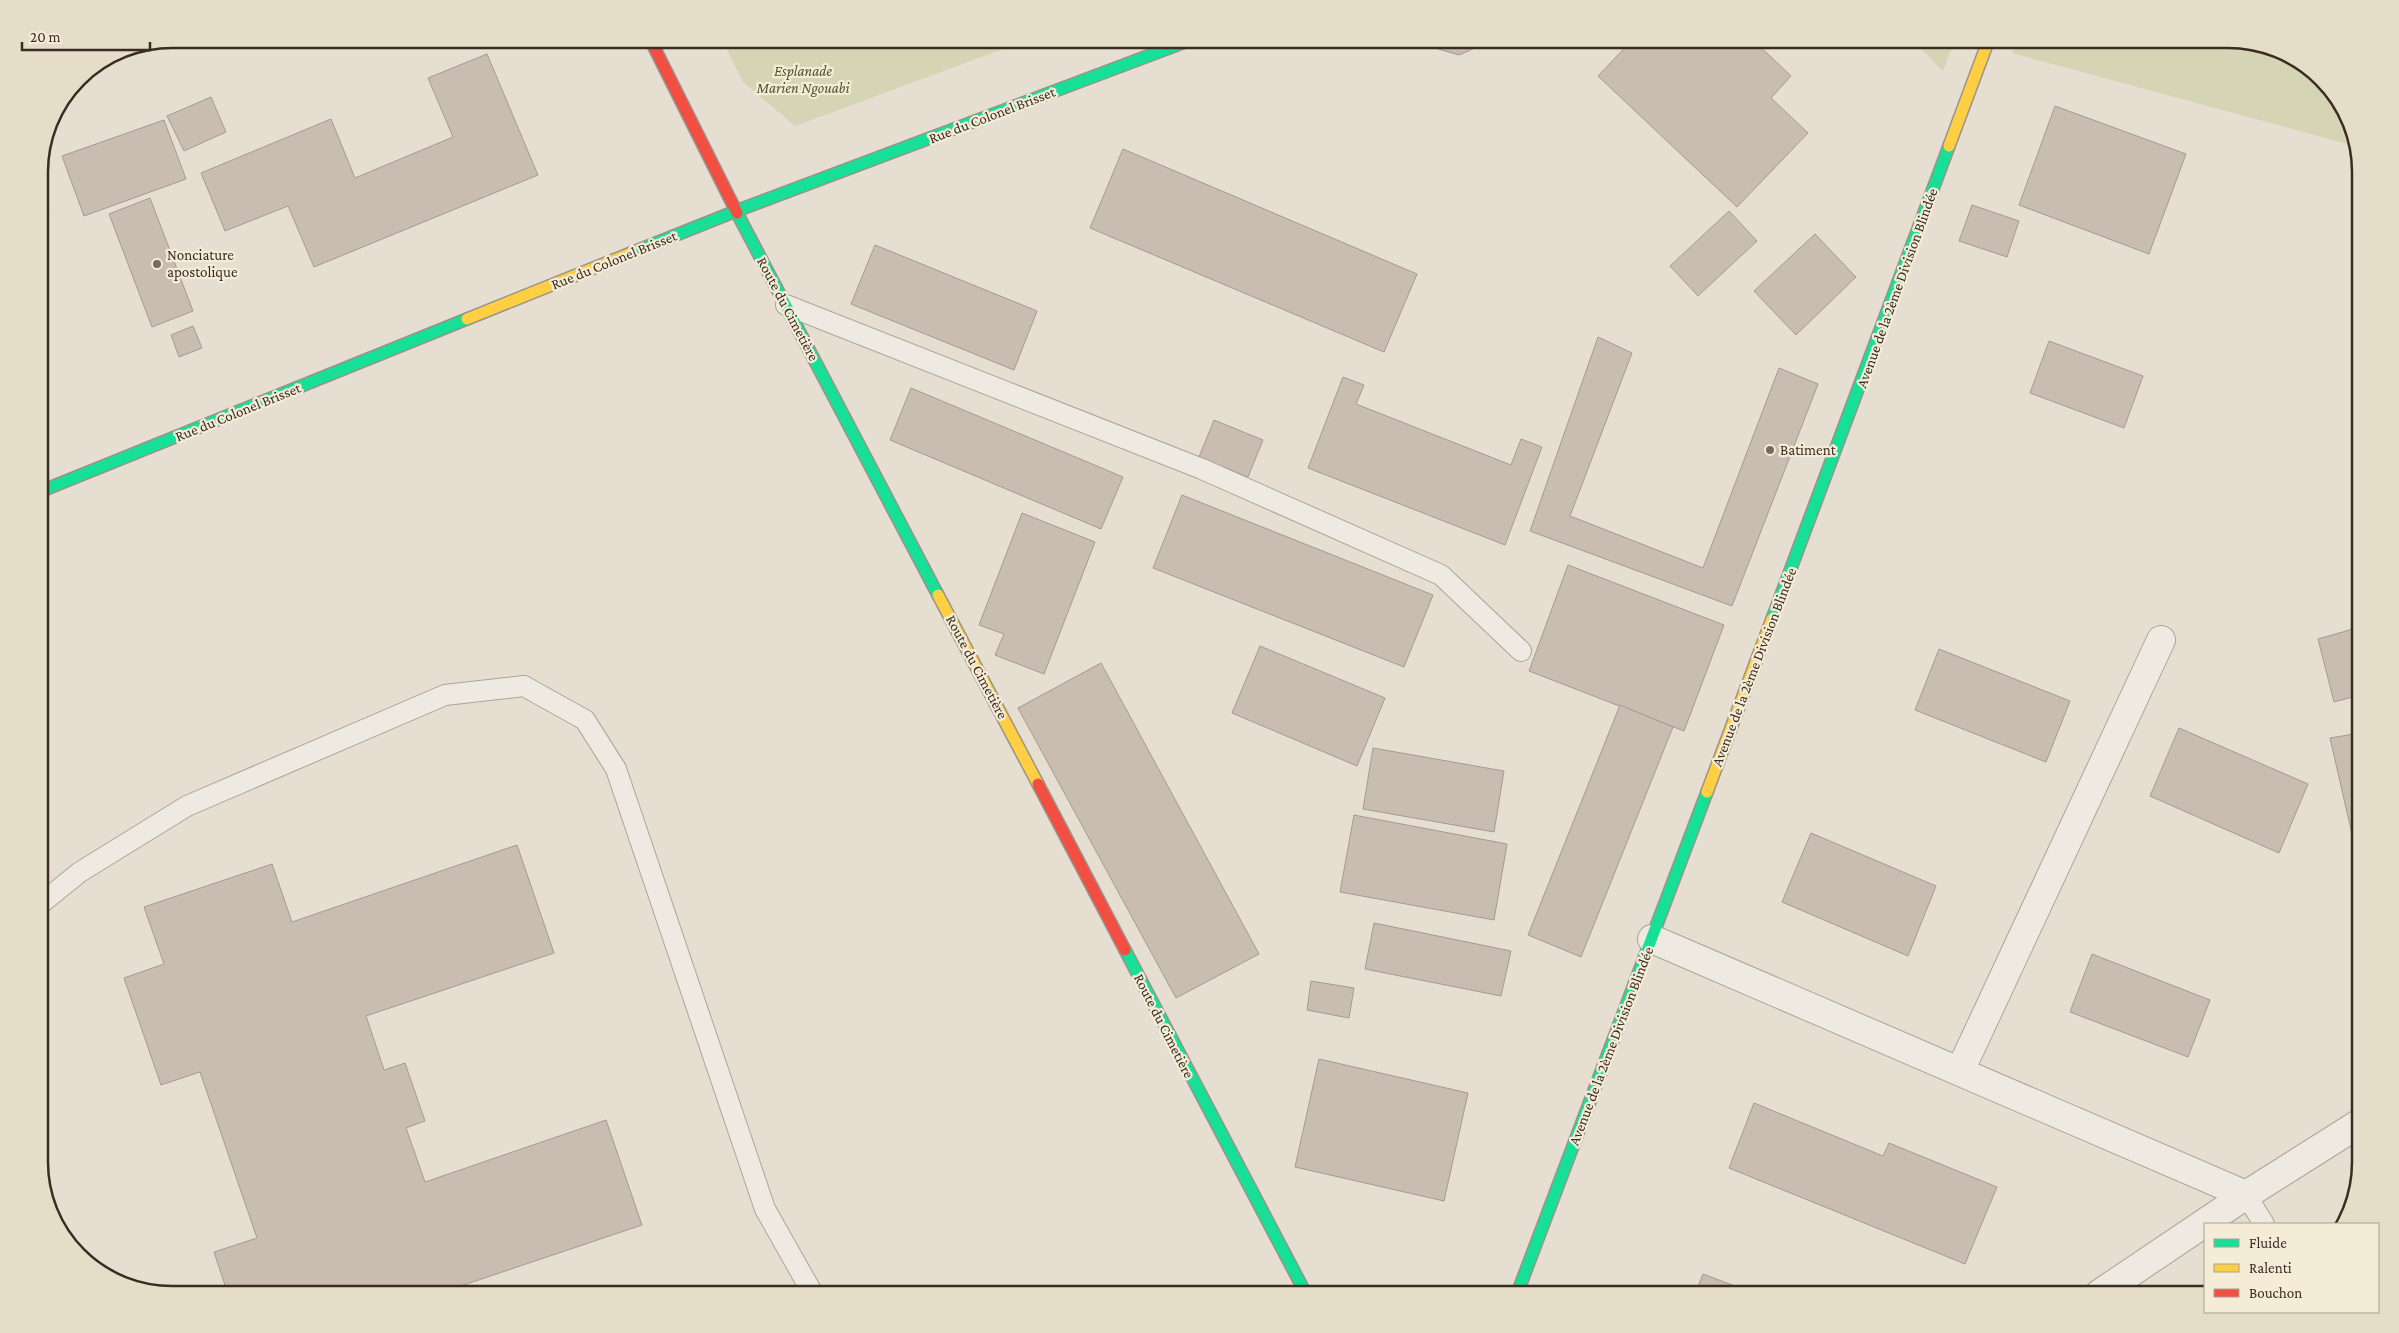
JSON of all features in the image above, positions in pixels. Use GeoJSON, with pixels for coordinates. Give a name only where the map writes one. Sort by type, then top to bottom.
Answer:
{"type":"FeatureCollection","features":[{"type":"Feature","properties":{"kind":"street","name":"Route du Cimetière"},"geometry":{"type":"LineString","coordinates":[[654,48],[736,211],[1302,1286]]}},
{"type":"Feature","properties":{"kind":"street","name":"Rue du Colonel Brisset"},"geometry":{"type":"LineString","coordinates":[[48,488],[736,211],[1169,48]]}},
{"type":"Feature","properties":{"kind":"street","name":"Avenue de la 2ème Division Blindée"},"geometry":{"type":"LineString","coordinates":[[1520,1286],[1986,48]]}},
{"type":"Feature","properties":{"kind":"street"},"geometry":{"type":"LineString","coordinates":[[1960,1072],[2161,640]]}},
{"type":"Feature","properties":{"kind":"street"},"geometry":{"type":"LineString","coordinates":[[1652,939],[2246,1194]]}},
{"type":"Feature","properties":{"kind":"street"},"geometry":{"type":"LineString","coordinates":[[2111,1286],[2246,1194],[2352,1128]]}},
{"type":"Feature","properties":{"kind":"lane"},"geometry":{"type":"LineString","coordinates":[[786,305],[1202,469],[1441,575],[1521,650]]}},
{"type":"Feature","properties":{"kind":"lane"},"geometry":{"type":"LineString","coordinates":[[48,898],[80,872],[187,806],[445,695],[524,686],[585,720],[616,769],[764,1209],[808,1286]]}},
{"type":"Feature","properties":{"kind":"lane"},"geometry":{"type":"LineString","coordinates":[[2246,1194],[2263,1223]]}},
{"type":"Feature","properties":{"kind":"green space","name":"Esplanade Marien Ngouabi"},"geometry":{"type":"Polygon","coordinates":[[[726,48],[1006,48],[795,126],[743,82],[726,48]]]}},
{"type":"Feature","properties":{"kind":"green space"},"geometry":{"type":"Polygon","coordinates":[[[1921,48],[1952,48],[1943,71],[1921,48]]]}},
{"type":"Feature","properties":{"kind":"green space"},"geometry":{"type":"Polygon","coordinates":[[[2014,48],[2228,48],[2260,52],[2290,64],[2315,84],[2335,109],[2348,144],[2012,53],[2014,48]]]}},
{"type":"Feature","properties":{"kind":"building"},"geometry":{"type":"Polygon","coordinates":[[[1435,48],[1475,48],[1459,55],[1435,48]]]}},
{"type":"Feature","properties":{"kind":"building"},"geometry":{"type":"Polygon","coordinates":[[[1624,48],[1761,48],[1791,76],[1771,98],[1808,133],[1737,207],[1598,76],[1624,48]]]}},
{"type":"Feature","properties":{"kind":"building"},"geometry":{"type":"Polygon","coordinates":[[[487,54],[538,175],[314,267],[288,206],[225,231],[201,173],[331,119],[355,178],[453,137],[428,78],[487,54]]]}},
{"type":"Feature","properties":{"kind":"building"},"geometry":{"type":"Polygon","coordinates":[[[211,97],[226,132],[184,151],[167,116],[211,97]]]}},
{"type":"Feature","properties":{"kind":"building"},"geometry":{"type":"Polygon","coordinates":[[[2055,106],[2186,154],[2149,254],[2019,205],[2055,106]]]}},
{"type":"Feature","properties":{"kind":"building"},"geometry":{"type":"Polygon","coordinates":[[[164,120],[186,179],[84,216],[62,156],[164,120]]]}},
{"type":"Feature","properties":{"kind":"building"},"geometry":{"type":"Polygon","coordinates":[[[1123,149],[1417,274],[1384,352],[1090,228],[1123,149]]]}},
{"type":"Feature","properties":{"kind":"building"},"geometry":{"type":"Polygon","coordinates":[[[150,198],[193,311],[152,327],[109,214],[150,198]]]}},
{"type":"Feature","properties":{"kind":"building"},"geometry":{"type":"Polygon","coordinates":[[[1972,205],[2019,221],[2007,257],[1959,241],[1972,205]]]}},
{"type":"Feature","properties":{"kind":"building"},"geometry":{"type":"Polygon","coordinates":[[[1729,211],[1757,241],[1698,296],[1670,266],[1729,211]]]}},
{"type":"Feature","properties":{"kind":"building"},"geometry":{"type":"Polygon","coordinates":[[[1815,234],[1856,277],[1796,335],[1754,291],[1815,234]]]}},
{"type":"Feature","properties":{"kind":"building"},"geometry":{"type":"Polygon","coordinates":[[[875,245],[1037,311],[1014,370],[851,304],[875,245]]]}},
{"type":"Feature","properties":{"kind":"building"},"geometry":{"type":"Polygon","coordinates":[[[193,326],[202,348],[179,357],[171,335],[193,326]]]}},
{"type":"Feature","properties":{"kind":"building","name":"Batiment"},"geometry":{"type":"Polygon","coordinates":[[[1598,337],[1632,353],[1570,516],[1703,568],[1779,368],[1818,384],[1732,606],[1530,531],[1598,337]]]}},
{"type":"Feature","properties":{"kind":"building"},"geometry":{"type":"Polygon","coordinates":[[[2049,341],[2143,376],[2124,428],[2030,393],[2049,341]]]}},
{"type":"Feature","properties":{"kind":"building"},"geometry":{"type":"Polygon","coordinates":[[[1343,377],[1364,385],[1356,404],[1511,465],[1521,439],[1542,447],[1505,545],[1308,468],[1343,377]]]}},
{"type":"Feature","properties":{"kind":"building"},"geometry":{"type":"Polygon","coordinates":[[[911,388],[1123,477],[1101,529],[890,440],[911,388]]]}},
{"type":"Feature","properties":{"kind":"building"},"geometry":{"type":"Polygon","coordinates":[[[1214,420],[1263,440],[1248,477],[1199,457],[1214,420]]]}},
{"type":"Feature","properties":{"kind":"building"},"geometry":{"type":"Polygon","coordinates":[[[1182,495],[1433,595],[1404,667],[1153,568],[1182,495]]]}},
{"type":"Feature","properties":{"kind":"building"},"geometry":{"type":"Polygon","coordinates":[[[1022,513],[1095,542],[1044,674],[995,655],[1004,634],[979,625],[1022,513]]]}},
{"type":"Feature","properties":{"kind":"building"},"geometry":{"type":"Polygon","coordinates":[[[1568,565],[1724,625],[1684,731],[1529,671],[1568,565]]]}},
{"type":"Feature","properties":{"kind":"building"},"geometry":{"type":"Polygon","coordinates":[[[2351,629],[2352,697],[2334,702],[2318,639],[2351,629]]]}},
{"type":"Feature","properties":{"kind":"building"},"geometry":{"type":"Polygon","coordinates":[[[1260,646],[1385,698],[1357,766],[1232,713],[1260,646]]]}},
{"type":"Feature","properties":{"kind":"building"},"geometry":{"type":"Polygon","coordinates":[[[1939,649],[2070,701],[2046,762],[1915,710],[1939,649]]]}},
{"type":"Feature","properties":{"kind":"building"},"geometry":{"type":"Polygon","coordinates":[[[1101,663],[1259,954],[1176,998],[1018,708],[1101,663]]]}},
{"type":"Feature","properties":{"kind":"building"},"geometry":{"type":"Polygon","coordinates":[[[1620,705],[1673,727],[1581,957],[1528,935],[1620,705]]]}},
{"type":"Feature","properties":{"kind":"building"},"geometry":{"type":"Polygon","coordinates":[[[2179,728],[2308,784],[2279,853],[2150,796],[2179,728]]]}},
{"type":"Feature","properties":{"kind":"building"},"geometry":{"type":"Polygon","coordinates":[[[2352,734],[2352,833],[2330,738],[2352,734]]]}},
{"type":"Feature","properties":{"kind":"building"},"geometry":{"type":"Polygon","coordinates":[[[1373,748],[1504,771],[1494,832],[1363,809],[1373,748]]]}},
{"type":"Feature","properties":{"kind":"building"},"geometry":{"type":"Polygon","coordinates":[[[1354,815],[1507,844],[1494,920],[1340,892],[1354,815]]]}},
{"type":"Feature","properties":{"kind":"building"},"geometry":{"type":"Polygon","coordinates":[[[1811,833],[1936,886],[1908,956],[1782,902],[1811,833]]]}},
{"type":"Feature","properties":{"kind":"building"},"geometry":{"type":"Polygon","coordinates":[[[517,845],[554,953],[366,1016],[384,1070],[405,1063],[425,1121],[406,1128],[425,1182],[606,1120],[642,1225],[461,1286],[225,1286],[214,1252],[257,1238],[200,1072],[161,1085],[124,978],[164,964],[144,907],[272,864],[292,922],[517,845]]]}},
{"type":"Feature","properties":{"kind":"building"},"geometry":{"type":"Polygon","coordinates":[[[1374,923],[1511,951],[1501,996],[1365,969],[1374,923]]]}},
{"type":"Feature","properties":{"kind":"building"},"geometry":{"type":"Polygon","coordinates":[[[2092,954],[2210,1000],[2188,1057],[2070,1012],[2092,954]]]}},
{"type":"Feature","properties":{"kind":"building"},"geometry":{"type":"Polygon","coordinates":[[[1311,981],[1354,988],[1349,1018],[1307,1010],[1311,981]]]}},
{"type":"Feature","properties":{"kind":"building"},"geometry":{"type":"Polygon","coordinates":[[[1319,1059],[1468,1093],[1444,1201],[1295,1167],[1319,1059]]]}},
{"type":"Feature","properties":{"kind":"building"},"geometry":{"type":"Polygon","coordinates":[[[1754,1103],[1883,1156],[1889,1143],[1997,1187],[1965,1264],[1729,1168],[1754,1103]]]}},
{"type":"Feature","properties":{"kind":"building"},"geometry":{"type":"Polygon","coordinates":[[[1703,1274],[1735,1286],[1698,1286],[1703,1274]]]}},
{"type":"Feature","properties":{"kind":"traffic: fast"},"geometry":{"type":"LineString","coordinates":[[631,253],[736,211],[1169,48]]}},
{"type":"Feature","properties":{"kind":"traffic: fast"},"geometry":{"type":"LineString","coordinates":[[1772,619],[1949,146]]}},
{"type":"Feature","properties":{"kind":"traffic: fast"},"geometry":{"type":"LineString","coordinates":[[737,213],[938,595]]}},
{"type":"Feature","properties":{"kind":"traffic: fast"},"geometry":{"type":"LineString","coordinates":[[48,488],[467,319]]}},
{"type":"Feature","properties":{"kind":"traffic: fast"},"geometry":{"type":"LineString","coordinates":[[1520,1286],[1707,792]]}},
{"type":"Feature","properties":{"kind":"traffic: fast"},"geometry":{"type":"LineString","coordinates":[[1125,950],[1302,1286]]}},
{"type":"Feature","properties":{"kind":"traffic: slow"},"geometry":{"type":"LineString","coordinates":[[1949,146],[1986,48]]}},
{"type":"Feature","properties":{"kind":"traffic: slow"},"geometry":{"type":"LineString","coordinates":[[467,319],[631,253]]}},
{"type":"Feature","properties":{"kind":"traffic: slow"},"geometry":{"type":"LineString","coordinates":[[938,595],[1038,784]]}},
{"type":"Feature","properties":{"kind":"traffic: slow"},"geometry":{"type":"LineString","coordinates":[[1707,792],[1772,619]]}},
{"type":"Feature","properties":{"kind":"traffic: jam"},"geometry":{"type":"LineString","coordinates":[[654,48],[737,213]]}},
{"type":"Feature","properties":{"kind":"traffic: jam"},"geometry":{"type":"LineString","coordinates":[[1038,784],[1125,950]]}},
{"type":"Feature","properties":{"kind":"place","name":"Nonciature apostolique"},"geometry":{"type":"Point","coordinates":[157,264]}},
{"type":"Feature","properties":{"kind":"place","name":"Batiment"},"geometry":{"type":"Point","coordinates":[1770,450]}}]}
